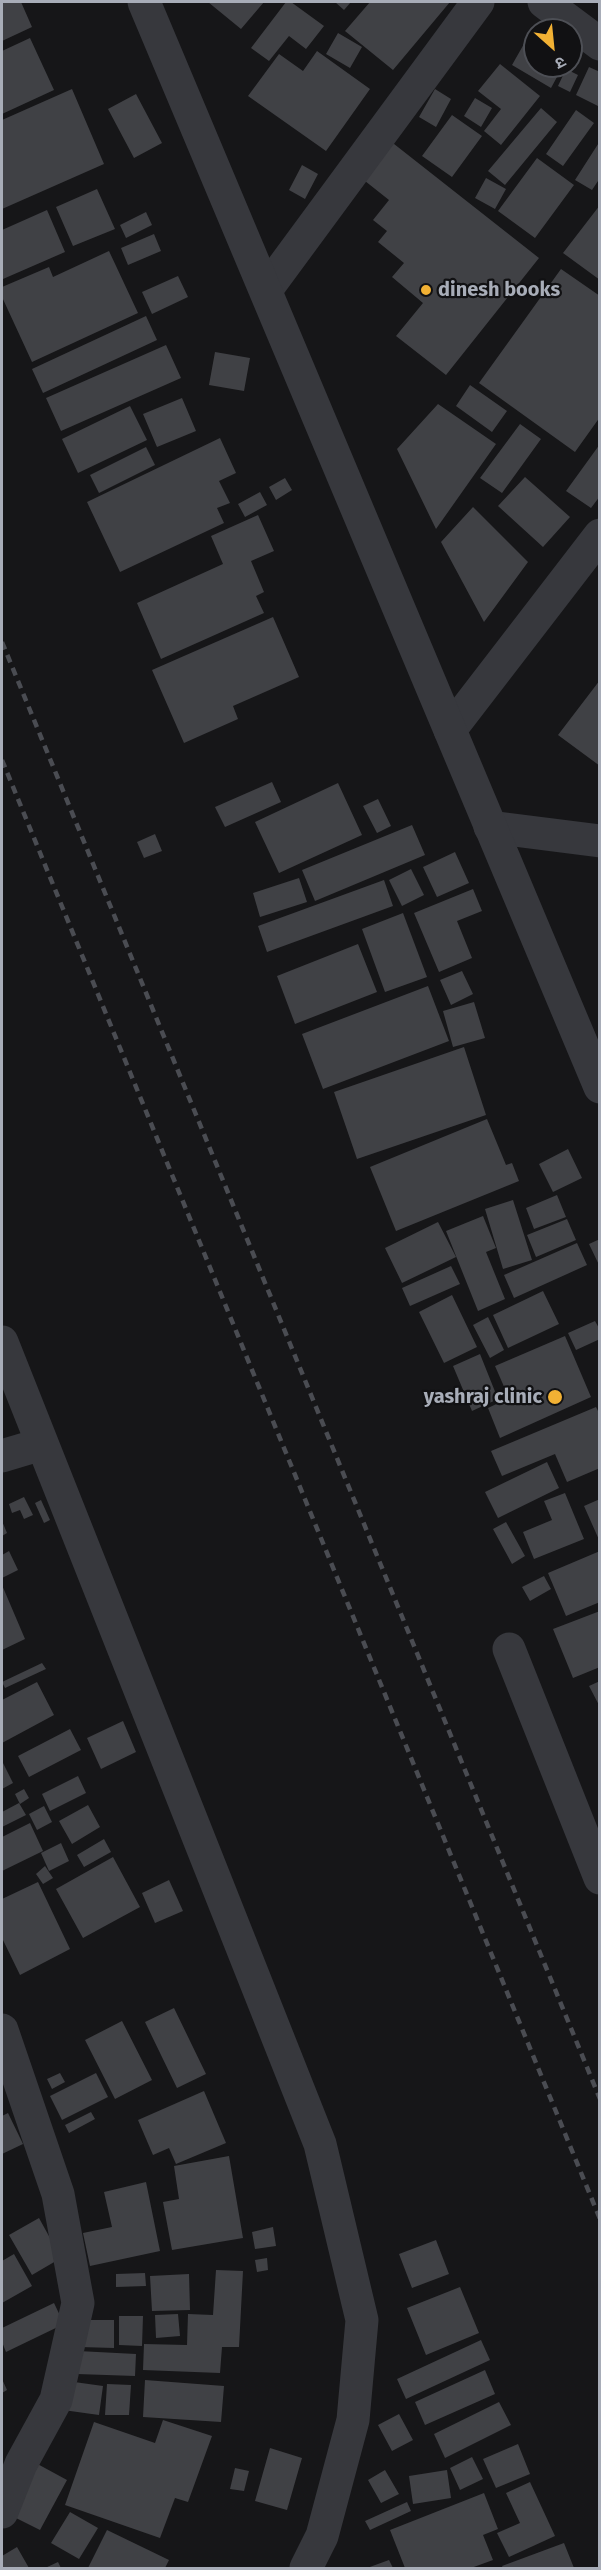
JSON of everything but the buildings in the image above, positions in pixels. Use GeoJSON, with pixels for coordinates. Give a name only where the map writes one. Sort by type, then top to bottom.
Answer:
{"type":"FeatureCollection","features":[{"type":"Feature","properties":{"kind":"street"},"geometry":{"type":"LineString","coordinates":[[144,2],[490,828],[588,1036],[600,1087]]}},
{"type":"Feature","properties":{"kind":"street"},"geometry":{"type":"LineString","coordinates":[[266,290],[478,2]]}},
{"type":"Feature","properties":{"kind":"street"},"geometry":{"type":"LineString","coordinates":[[544,2],[600,44]]}},
{"type":"Feature","properties":{"kind":"street"},"geometry":{"type":"LineString","coordinates":[[450,730],[600,535]]}},
{"type":"Feature","properties":{"kind":"street"},"geometry":{"type":"LineString","coordinates":[[490,828],[600,841]]}},
{"type":"Feature","properties":{"kind":"street"},"geometry":{"type":"LineString","coordinates":[[2,1342],[320,2144],[362,2320],[353,2420],[322,2536],[306,2568]]}},
{"type":"Feature","properties":{"kind":"street"},"geometry":{"type":"LineString","coordinates":[[2,1456],[42,1444]]}},
{"type":"Feature","properties":{"kind":"street"},"geometry":{"type":"LineString","coordinates":[[509,1649],[600,1878]]}},
{"type":"Feature","properties":{"kind":"street"},"geometry":{"type":"LineString","coordinates":[[2,2030],[58,2194],[78,2303],[56,2400],[21,2464],[2,2512]]}},
{"type":"Feature","properties":{"kind":"railway"},"geometry":{"type":"LineString","coordinates":[[2,642],[600,2099]]}},
{"type":"Feature","properties":{"kind":"railway"},"geometry":{"type":"LineString","coordinates":[[2,760],[600,2219]]}},
{"type":"Feature","properties":{"kind":"place","name":"dinesh books"},"geometry":{"type":"Point","coordinates":[426,290]}},
{"type":"Feature","properties":{"kind":"place","name":"yashraj clinic"},"geometry":{"type":"Point","coordinates":[555,1397]}}]}
